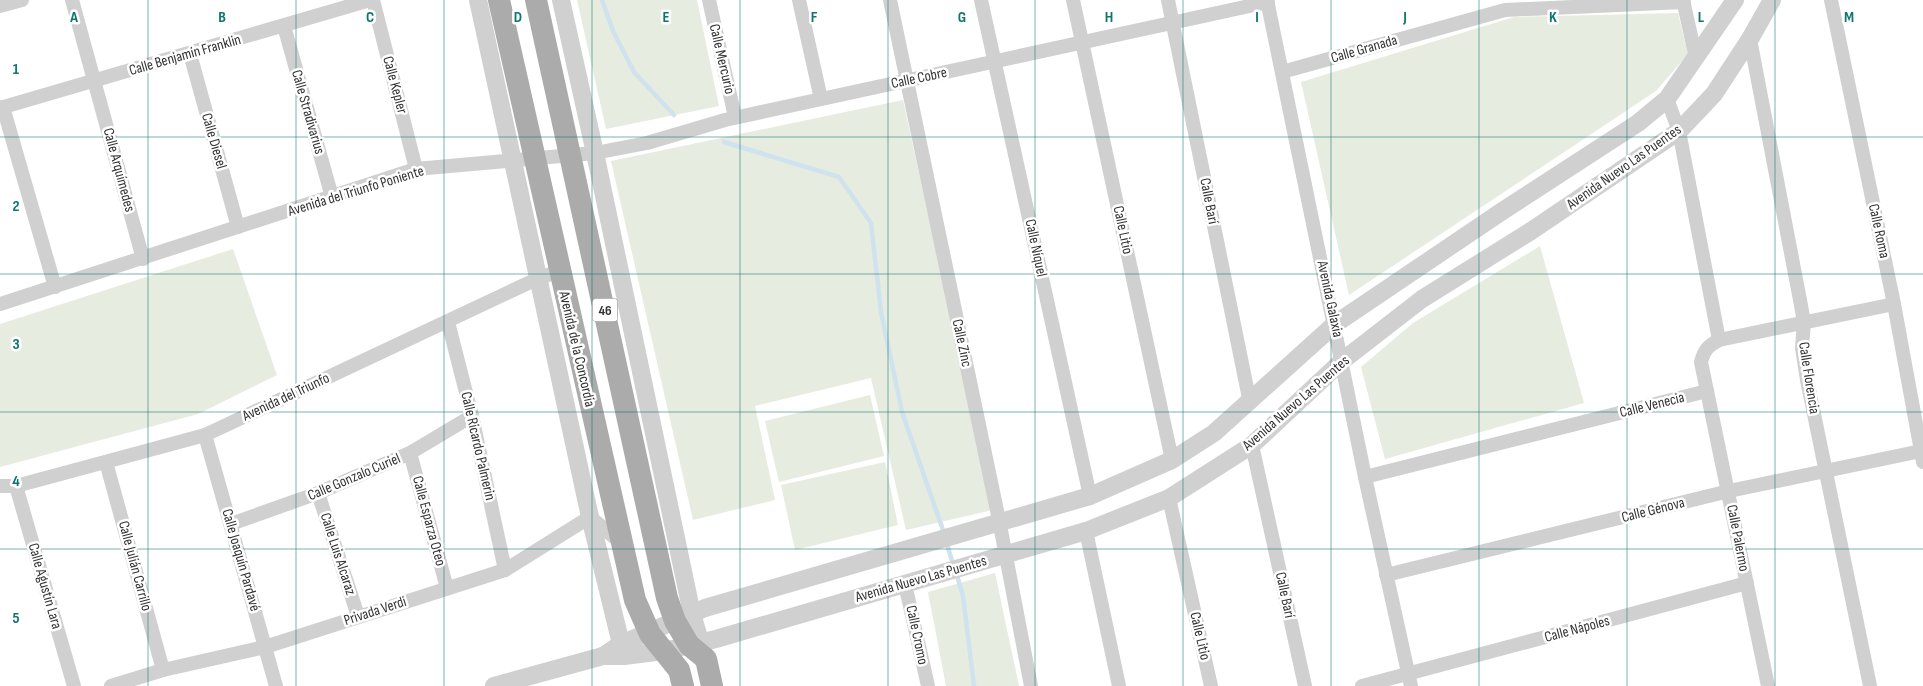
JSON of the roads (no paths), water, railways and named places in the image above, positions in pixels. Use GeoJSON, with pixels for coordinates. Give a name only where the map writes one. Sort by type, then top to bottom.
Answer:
{"type":"FeatureCollection","features":[{"type":"Feature","properties":{"kind":"main road","name":"Avenida de la Concordia"},"geometry":{"type":"LineString","coordinates":[[499,0],[524,160],[550,274],[635,600],[650,634],[679,670],[683,686]]}},
{"type":"Feature","properties":{"kind":"main road","name":"46"},"geometry":{"type":"LineString","coordinates":[[536,0],[572,156],[667,598],[684,617],[699,649],[712,686]]}},
{"type":"Feature","properties":{"kind":"street"},"geometry":{"type":"LineString","coordinates":[[0,6],[22,0]]}},
{"type":"Feature","properties":{"kind":"street","name":"Calle Arquímedes"},"geometry":{"type":"LineString","coordinates":[[72,0],[143,259]]}},
{"type":"Feature","properties":{"kind":"street","name":"Calle Benjamín Franklin"},"geometry":{"type":"LineString","coordinates":[[2,108],[371,0]]}},
{"type":"Feature","properties":{"kind":"street","name":"Calle Kepler"},"geometry":{"type":"LineString","coordinates":[[371,0],[416,169]]}},
{"type":"Feature","properties":{"kind":"street","name":"Avenida de la Concordia"},"geometry":{"type":"LineString","coordinates":[[478,0],[524,160]]}},
{"type":"Feature","properties":{"kind":"street"},"geometry":{"type":"LineString","coordinates":[[561,0],[595,153],[684,617]]}},
{"type":"Feature","properties":{"kind":"street","name":"Calle Mercurio"},"geometry":{"type":"LineString","coordinates":[[709,0],[735,118]]}},
{"type":"Feature","properties":{"kind":"street"},"geometry":{"type":"LineString","coordinates":[[799,0],[821,99]]}},
{"type":"Feature","properties":{"kind":"street","name":"Calle Zinc"},"geometry":{"type":"LineString","coordinates":[[890,0],[999,520],[1031,686]]}},
{"type":"Feature","properties":{"kind":"street","name":"Calle Níquel"},"geometry":{"type":"LineString","coordinates":[[981,0],[1090,496]]}},
{"type":"Feature","properties":{"kind":"street","name":"Calle Litio"},"geometry":{"type":"LineString","coordinates":[[1073,0],[1172,460]]}},
{"type":"Feature","properties":{"kind":"street","name":"Calle Barí"},"geometry":{"type":"LineString","coordinates":[[1168,0],[1250,403]]}},
{"type":"Feature","properties":{"kind":"street","name":"Avenida Nuevo Las Puentes"},"geometry":{"type":"LineString","coordinates":[[622,650],[650,634],[705,608],[999,520],[1090,496],[1172,460],[1214,433],[1250,403],[1335,324],[1501,212],[1638,123],[1667,99],[1735,0]]}},
{"type":"Feature","properties":{"kind":"street","name":"Avenida Nuevo Las Puentes"},"geometry":{"type":"LineString","coordinates":[[622,650],[664,651],[699,649],[905,584],[1086,531],[1169,498],[1252,444],[1342,361],[1422,299],[1531,231],[1679,131],[1714,94],[1750,39],[1772,0]]}},
{"type":"Feature","properties":{"kind":"street","name":"Calle Roma"},"geometry":{"type":"LineString","coordinates":[[1831,0],[1894,304],[1922,457]]}},
{"type":"Feature","properties":{"kind":"street","name":"Calle Cobre"},"geometry":{"type":"LineString","coordinates":[[572,156],[647,143],[735,118],[1268,1]]}},
{"type":"Feature","properties":{"kind":"street","name":"Avenida Galaxia"},"geometry":{"type":"LineString","coordinates":[[1268,1],[1365,477],[1409,681]]}},
{"type":"Feature","properties":{"kind":"street"},"geometry":{"type":"LineString","coordinates":[[1683,1],[1696,58]]}},
{"type":"Feature","properties":{"kind":"street","name":"Calle Granada"},"geometry":{"type":"LineString","coordinates":[[1282,72],[1504,5],[1683,1]]}},
{"type":"Feature","properties":{"kind":"street","name":"Calle Stradivarius"},"geometry":{"type":"LineString","coordinates":[[284,26],[332,197]]}},
{"type":"Feature","properties":{"kind":"street","name":"Calle Florencia"},"geometry":{"type":"LineString","coordinates":[[1750,39],[1804,322],[1802,348],[1870,686]]}},
{"type":"Feature","properties":{"kind":"street","name":"Calle Diesel"},"geometry":{"type":"LineString","coordinates":[[190,54],[238,227]]}},
{"type":"Feature","properties":{"kind":"street"},"geometry":{"type":"LineString","coordinates":[[1667,99],[1679,131],[1719,340]]}},
{"type":"Feature","properties":{"kind":"street"},"geometry":{"type":"LineString","coordinates":[[2,108],[55,287]]}},
{"type":"Feature","properties":{"kind":"street","name":"Avenida del Triunfo Poniente"},"geometry":{"type":"LineString","coordinates":[[238,227],[416,169],[572,156]]}},
{"type":"Feature","properties":{"kind":"street"},"geometry":{"type":"LineString","coordinates":[[0,304],[238,227]]}},
{"type":"Feature","properties":{"kind":"street","name":"Avenida de la Concordia"},"geometry":{"type":"LineString","coordinates":[[550,274],[590,517],[622,650]]}},
{"type":"Feature","properties":{"kind":"street","name":"Avenida del Triunfo"},"geometry":{"type":"LineString","coordinates":[[0,486],[16,486],[205,434],[550,274]]}},
{"type":"Feature","properties":{"kind":"street"},"geometry":{"type":"LineString","coordinates":[[1707,391],[1702,362],[1708,346],[1719,340],[1894,304]]}},
{"type":"Feature","properties":{"kind":"street","name":"Calle Ricardo Palmerin"},"geometry":{"type":"LineString","coordinates":[[448,322],[472,416],[504,570]]}},
{"type":"Feature","properties":{"kind":"street","name":"Calle Venecia"},"geometry":{"type":"LineString","coordinates":[[1365,477],[1707,391]]}},
{"type":"Feature","properties":{"kind":"street","name":"Calle Palermo"},"geometry":{"type":"LineString","coordinates":[[1707,391],[1729,491],[1765,685]]}},
{"type":"Feature","properties":{"kind":"street","name":"Calle Gonzalo Curiel"},"geometry":{"type":"LineString","coordinates":[[231,524],[318,493],[410,453],[472,416]]}},
{"type":"Feature","properties":{"kind":"street","name":"Calle Joaquín Pardavé"},"geometry":{"type":"LineString","coordinates":[[205,434],[276,686]]}},
{"type":"Feature","properties":{"kind":"street","name":"Calle Barí"},"geometry":{"type":"LineString","coordinates":[[1252,444],[1305,686]]}},
{"type":"Feature","properties":{"kind":"street","name":"Calle Esparza Oteo"},"geometry":{"type":"LineString","coordinates":[[410,453],[447,588]]}},
{"type":"Feature","properties":{"kind":"street","name":"Calle Génova"},"geometry":{"type":"LineString","coordinates":[[1386,575],[1729,491],[1826,471],[1922,457]]}},
{"type":"Feature","properties":{"kind":"street","name":"Calle Julián Carrillo"},"geometry":{"type":"LineString","coordinates":[[106,462],[163,670]]}},
{"type":"Feature","properties":{"kind":"street","name":"Calle Agustín Lara"},"geometry":{"type":"LineString","coordinates":[[16,486],[74,686]]}},
{"type":"Feature","properties":{"kind":"street","name":"Calle Luis Alcaraz"},"geometry":{"type":"LineString","coordinates":[[318,493],[358,616]]}},
{"type":"Feature","properties":{"kind":"street","name":"Calle Litio"},"geometry":{"type":"LineString","coordinates":[[1169,498],[1211,686]]}},
{"type":"Feature","properties":{"kind":"street"},"geometry":{"type":"LineString","coordinates":[[590,517],[620,542]]}},
{"type":"Feature","properties":{"kind":"street","name":"Privada Verdi"},"geometry":{"type":"LineString","coordinates":[[111,686],[163,670],[265,647],[504,570],[590,517]]}},
{"type":"Feature","properties":{"kind":"street"},"geometry":{"type":"LineString","coordinates":[[1086,531],[1119,686]]}},
{"type":"Feature","properties":{"kind":"street","name":"Calle Nápoles"},"geometry":{"type":"LineString","coordinates":[[1362,686],[1409,681],[1747,583]]}},
{"type":"Feature","properties":{"kind":"street","name":"Calle Cromo"},"geometry":{"type":"LineString","coordinates":[[905,584],[928,686]]}},
{"type":"Feature","properties":{"kind":"street"},"geometry":{"type":"LineString","coordinates":[[494,686],[622,650]]}},
{"type":"Feature","properties":{"kind":"waterway"},"geometry":{"type":"LineString","coordinates":[[602,0],[613,31],[634,72],[674,115]]}},
{"type":"Feature","properties":{"kind":"waterway"},"geometry":{"type":"LineString","coordinates":[[724,142],[839,177],[871,223],[881,312],[902,412],[944,533]]}},
{"type":"Feature","properties":{"kind":"waterway"},"geometry":{"type":"LineString","coordinates":[[946,541],[953,564]]}},
{"type":"Feature","properties":{"kind":"waterway"},"geometry":{"type":"LineString","coordinates":[[956,572],[963,596],[974,686]]}}]}
